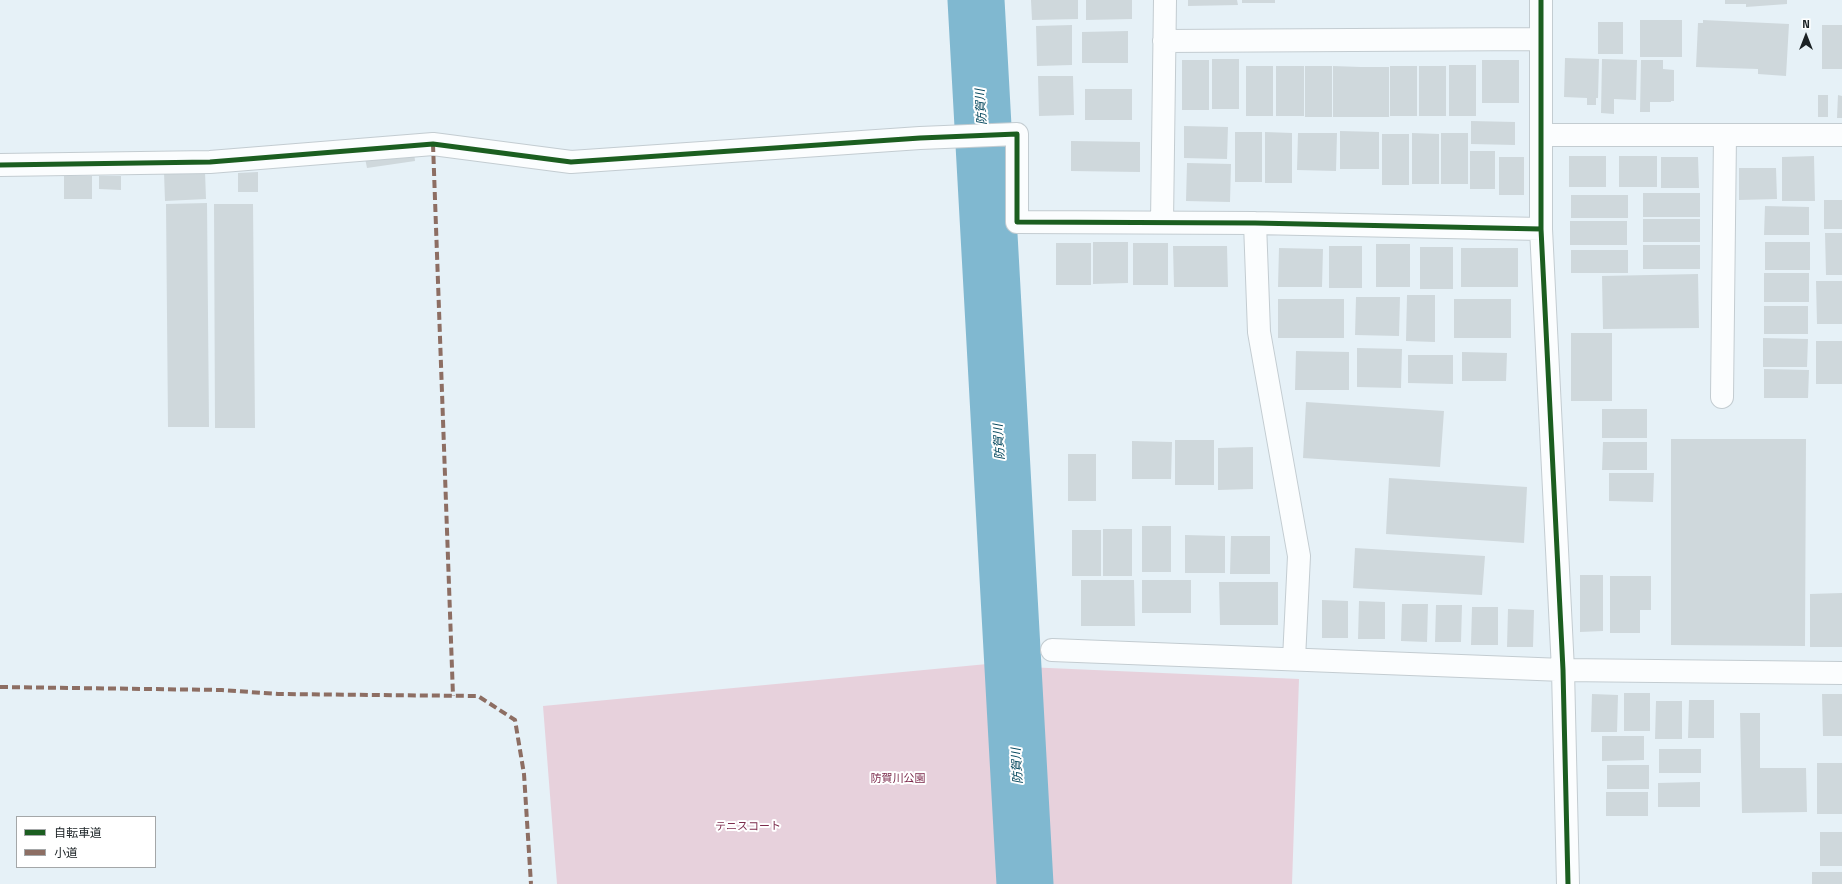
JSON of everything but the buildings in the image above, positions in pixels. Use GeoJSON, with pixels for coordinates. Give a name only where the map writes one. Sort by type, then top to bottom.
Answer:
{"type":"FeatureCollection","features":[{"type":"Feature","properties":{"kind":"street"},"geometry":{"type":"LineString","coordinates":[[1162,222],[1165,0]]}},
{"type":"Feature","properties":{"kind":"street"},"geometry":{"type":"LineString","coordinates":[[1541,0],[1541,229],[1563,670],[1568,884]]}},
{"type":"Feature","properties":{"kind":"street"},"geometry":{"type":"LineString","coordinates":[[1164,41],[1541,39]]}},
{"type":"Feature","properties":{"kind":"street"},"geometry":{"type":"LineString","coordinates":[[0,165],[210,162],[433,144],[571,162],[920,138],[1017,134],[1017,222],[1162,222],[1541,229]]}},
{"type":"Feature","properties":{"kind":"street"},"geometry":{"type":"LineString","coordinates":[[1541,135],[1842,135]]}},
{"type":"Feature","properties":{"kind":"street"},"geometry":{"type":"LineString","coordinates":[[1722,397],[1725,135]]}},
{"type":"Feature","properties":{"kind":"street"},"geometry":{"type":"LineString","coordinates":[[1256,224],[1258,332],[1299,556],[1294,660]]}},
{"type":"Feature","properties":{"kind":"street"},"geometry":{"type":"LineString","coordinates":[[1052,650],[1563,670],[1842,673]]}},
{"type":"Feature","properties":{"kind":"green space","name":"防賀川公園"},"geometry":{"type":"Polygon","coordinates":[[[998,663],[1010,884],[557,884],[543,706],[998,663]]]}},
{"type":"Feature","properties":{"kind":"green space"},"geometry":{"type":"Polygon","coordinates":[[[1026,667],[1299,679],[1292,884],[1038,884],[1026,667]]]}},
{"type":"Feature","properties":{"kind":"waterway","name":"防賀川"},"geometry":{"type":"LineString","coordinates":[[976,0],[1025,884]]}},
{"type":"Feature","properties":{"kind":"marked path"},"geometry":{"type":"LineString","coordinates":[[433,144],[453,696]]}},
{"type":"Feature","properties":{"kind":"marked path"},"geometry":{"type":"LineString","coordinates":[[0,687],[222,690],[278,694],[478,696],[515,720],[524,774],[531,884]]}},
{"type":"Feature","properties":{"kind":"cycle path"},"geometry":{"type":"LineString","coordinates":[[1541,0],[1541,229],[1563,670],[1568,884]]}},
{"type":"Feature","properties":{"kind":"cycle path"},"geometry":{"type":"LineString","coordinates":[[0,165],[210,162],[433,144],[571,162],[920,138],[1017,134],[1017,222],[1255,223],[1541,229]]}},
{"type":"Feature","properties":{"kind":"park label","name":"テニスコート"},"geometry":{"type":"Point","coordinates":[748,827]}}]}
